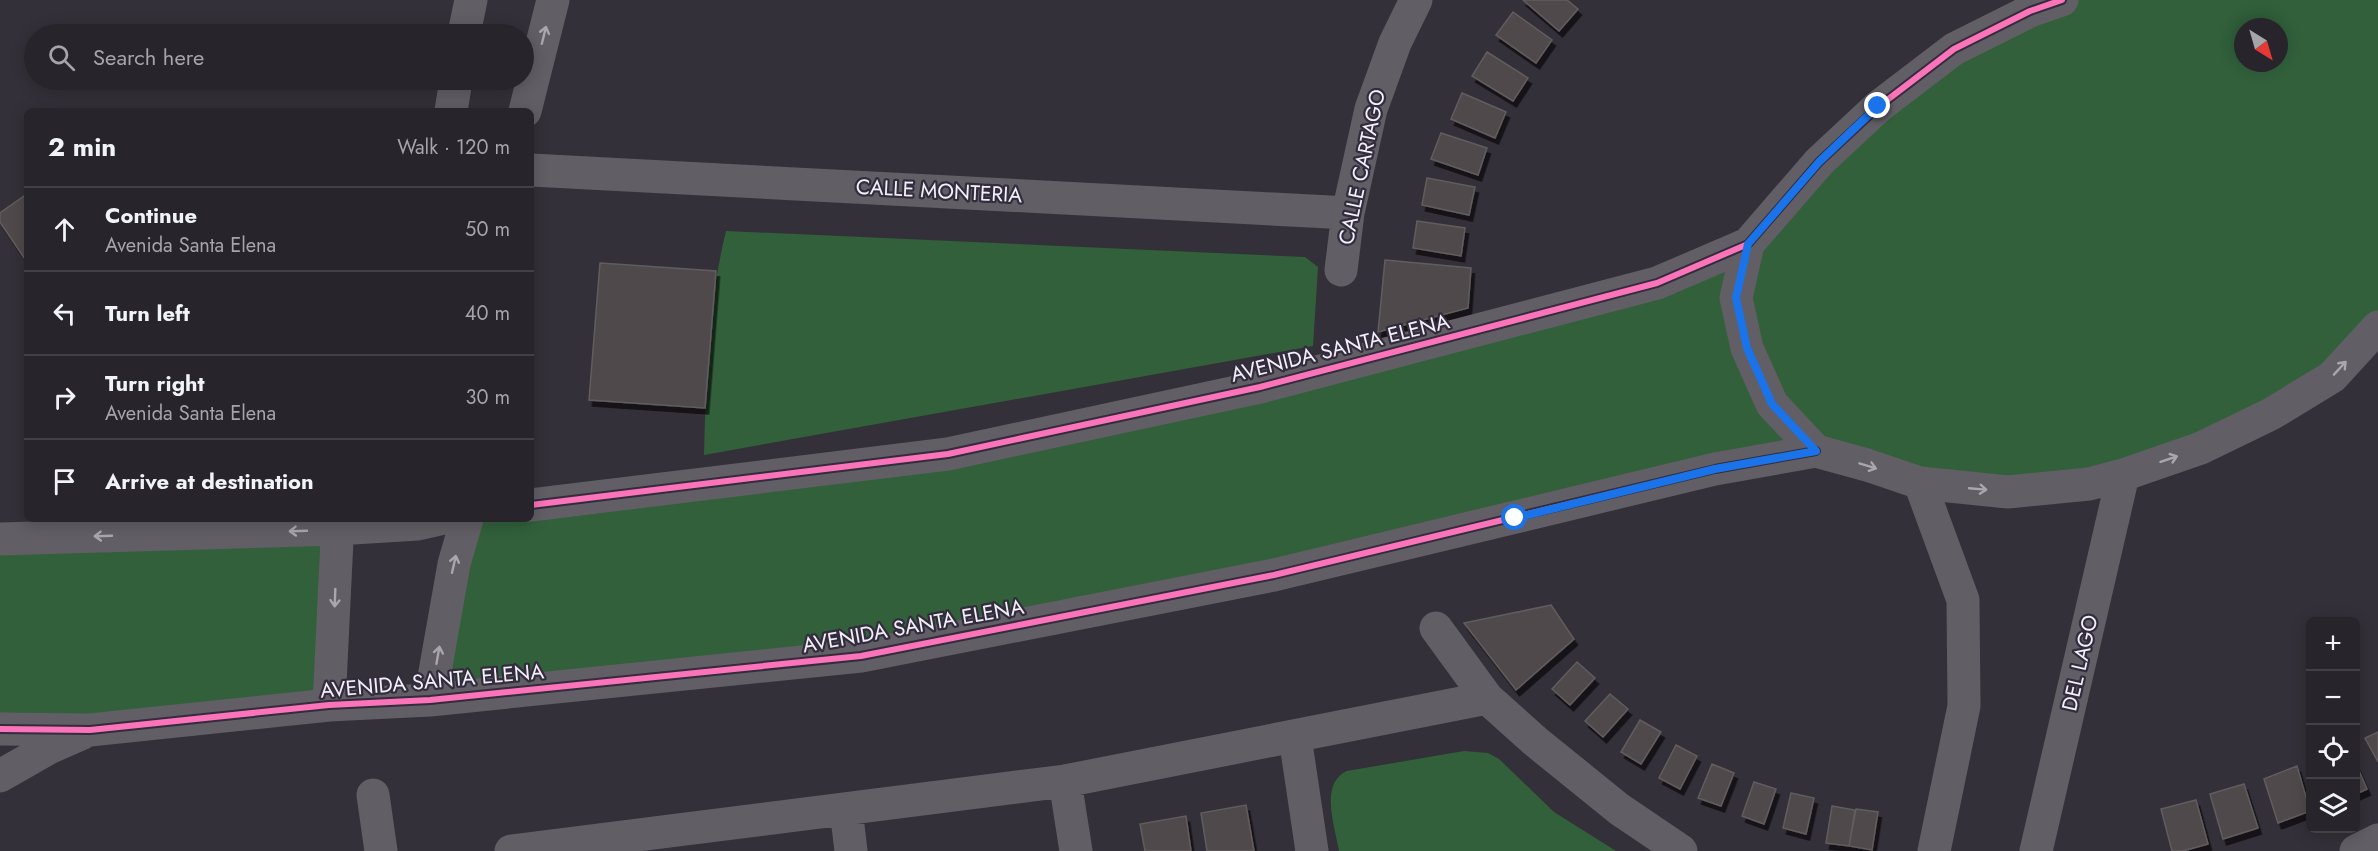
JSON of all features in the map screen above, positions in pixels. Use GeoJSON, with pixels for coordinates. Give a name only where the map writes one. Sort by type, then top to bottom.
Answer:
{"type":"FeatureCollection","features":[{"type":"Feature","properties":{"kind":"street"},"geometry":{"type":"LineString","coordinates":[[466,24],[471,0]]}},
{"type":"Feature","properties":{"kind":"street"},"geometry":{"type":"LineString","coordinates":[[534,75],[553,0]]}},
{"type":"Feature","properties":{"kind":"street","name":"CALLE CARTAGO"},"geometry":{"type":"LineString","coordinates":[[1341,270],[1348,213],[1371,109],[1395,43],[1416,0]]}},
{"type":"Feature","properties":{"kind":"street","name":"AVENIDA SANTA ELENA"},"geometry":{"type":"LineString","coordinates":[[534,505],[948,454],[1260,387],[1657,283],[1748,244],[1819,162],[1878,106],[1954,50],[1996,13],[2030,10],[2062,0]]}},
{"type":"Feature","properties":{"kind":"street"},"geometry":{"type":"LineString","coordinates":[[451,108],[454,90]]}},
{"type":"Feature","properties":{"kind":"street"},"geometry":{"type":"LineString","coordinates":[[526,108],[530,90]]}},
{"type":"Feature","properties":{"kind":"street","name":"CALLE MONTERIA"},"geometry":{"type":"LineString","coordinates":[[534,170],[1348,213]]}},
{"type":"Feature","properties":{"kind":"street"},"geometry":{"type":"LineString","coordinates":[[1748,244],[1736,298],[1747,348],[1772,404],[1816,451],[1920,483],[2008,492],[2089,484],[2123,475],[2201,448],[2271,414],[2332,377],[2378,327]]}},
{"type":"Feature","properties":{"kind":"street","name":"AVENIDA SANTA ELENA"},"geometry":{"type":"LineString","coordinates":[[0,729],[90,730],[329,705],[430,700],[861,656],[1274,575],[1715,469],[1816,451]]}},
{"type":"Feature","properties":{"kind":"street","name":"DEL LAGO"},"geometry":{"type":"LineString","coordinates":[[2036,851],[2123,475]]}},
{"type":"Feature","properties":{"kind":"street"},"geometry":{"type":"LineString","coordinates":[[1920,483],[1963,600],[1964,706],[1934,851]]}},
{"type":"Feature","properties":{"kind":"street"},"geometry":{"type":"LineString","coordinates":[[0,539],[427,522]]}},
{"type":"Feature","properties":{"kind":"street"},"geometry":{"type":"LineString","coordinates":[[430,700],[454,564],[466,522]]}},
{"type":"Feature","properties":{"kind":"street"},"geometry":{"type":"LineString","coordinates":[[329,705],[336,599],[337,524]]}},
{"type":"Feature","properties":{"kind":"street"},"geometry":{"type":"LineString","coordinates":[[1436,628],[1487,698],[1535,741],[1619,809],[1681,851]]}},
{"type":"Feature","properties":{"kind":"street"},"geometry":{"type":"LineString","coordinates":[[511,851],[612,845],[846,809],[1065,781],[1487,698]]}},
{"type":"Feature","properties":{"kind":"street"},"geometry":{"type":"LineString","coordinates":[[0,776],[49,748],[90,730]]}},
{"type":"Feature","properties":{"kind":"street"},"geometry":{"type":"LineString","coordinates":[[1295,737],[1312,851]]}},
{"type":"Feature","properties":{"kind":"street"},"geometry":{"type":"LineString","coordinates":[[1065,781],[1076,851]]}},
{"type":"Feature","properties":{"kind":"street"},"geometry":{"type":"LineString","coordinates":[[373,795],[381,851]]}},
{"type":"Feature","properties":{"kind":"street"},"geometry":{"type":"LineString","coordinates":[[846,809],[851,851]]}},
{"type":"Feature","properties":{"kind":"street"},"geometry":{"type":"LineString","coordinates":[[2356,851],[2378,840]]}},
{"type":"Feature","properties":{"kind":"green space"},"geometry":{"type":"Polygon","coordinates":[[[2062,0],[2378,0],[2378,327],[2271,414],[2052,488],[1816,451],[861,656],[430,700],[466,522],[534,522],[534,519],[948,454],[1748,244],[1878,107],[2062,0]]]}},
{"type":"Feature","properties":{"kind":"green space"},"geometry":{"type":"Polygon","coordinates":[[[726,231],[1305,257],[1318,267],[1313,346],[704,455],[712,314],[726,231]]]}},
{"type":"Feature","properties":{"kind":"green space"},"geometry":{"type":"Polygon","coordinates":[[[337,529],[329,705],[0,729],[0,539],[337,529]]]}},
{"type":"Feature","properties":{"kind":"green space"},"geometry":{"type":"Polygon","coordinates":[[[1464,751],[1488,753],[1499,759],[1554,812],[1616,851],[1339,851],[1331,807],[1333,785],[1338,777],[1347,771],[1464,751]]]}},
{"type":"Feature","properties":{"kind":"building"},"geometry":{"type":"Polygon","coordinates":[[[1523,0],[1567,0],[1578,9],[1559,31],[1523,0]]]}},
{"type":"Feature","properties":{"kind":"building"},"geometry":{"type":"Polygon","coordinates":[[[1513,12],[1552,40],[1536,63],[1496,35],[1513,12]]]}},
{"type":"Feature","properties":{"kind":"building"},"geometry":{"type":"Polygon","coordinates":[[[1487,52],[1528,78],[1513,101],[1472,76],[1487,52]]]}},
{"type":"Feature","properties":{"kind":"building"},"geometry":{"type":"Polygon","coordinates":[[[1462,93],[1506,112],[1495,138],[1451,119],[1462,93]]]}},
{"type":"Feature","properties":{"kind":"building"},"geometry":{"type":"Polygon","coordinates":[[[1441,133],[1487,148],[1478,175],[1431,159],[1441,133]]]}},
{"type":"Feature","properties":{"kind":"building"},"geometry":{"type":"Polygon","coordinates":[[[1427,178],[1475,187],[1469,215],[1422,205],[1427,178]]]}},
{"type":"Feature","properties":{"kind":"building"},"geometry":{"type":"Polygon","coordinates":[[[24,196],[24,258],[0,222],[0,213],[24,196]]]}},
{"type":"Feature","properties":{"kind":"building"},"geometry":{"type":"Polygon","coordinates":[[[1417,221],[1465,228],[1461,256],[1413,248],[1417,221]]]}},
{"type":"Feature","properties":{"kind":"building"},"geometry":{"type":"Polygon","coordinates":[[[1385,260],[1471,268],[1468,308],[1378,332],[1385,260]]]}},
{"type":"Feature","properties":{"kind":"building"},"geometry":{"type":"Polygon","coordinates":[[[600,263],[716,271],[705,408],[589,400],[600,263]]]}},
{"type":"Feature","properties":{"kind":"building"},"geometry":{"type":"Polygon","coordinates":[[[1551,605],[1574,639],[1516,690],[1464,623],[1551,605]]]}},
{"type":"Feature","properties":{"kind":"building"},"geometry":{"type":"Polygon","coordinates":[[[1577,662],[1595,678],[1570,705],[1552,689],[1577,662]]]}},
{"type":"Feature","properties":{"kind":"building"},"geometry":{"type":"Polygon","coordinates":[[[1610,694],[1628,709],[1603,737],[1585,721],[1610,694]]]}},
{"type":"Feature","properties":{"kind":"building"},"geometry":{"type":"Polygon","coordinates":[[[1640,720],[1661,732],[1641,764],[1621,752],[1640,720]]]}},
{"type":"Feature","properties":{"kind":"building"},"geometry":{"type":"Polygon","coordinates":[[[2378,732],[2378,762],[2365,738],[2378,732]]]}},
{"type":"Feature","properties":{"kind":"building"},"geometry":{"type":"Polygon","coordinates":[[[1676,745],[1697,756],[1680,789],[1659,778],[1676,745]]]}},
{"type":"Feature","properties":{"kind":"building"},"geometry":{"type":"Polygon","coordinates":[[[1712,764],[1734,773],[1721,806],[1698,798],[1712,764]]]}},
{"type":"Feature","properties":{"kind":"building"},"geometry":{"type":"Polygon","coordinates":[[[2297,766],[2306,797],[2306,812],[2278,823],[2264,779],[2297,766]]]}},
{"type":"Feature","properties":{"kind":"building"},"geometry":{"type":"Polygon","coordinates":[[[2360,773],[2367,789],[2360,792],[2360,773]]]}},
{"type":"Feature","properties":{"kind":"building"},"geometry":{"type":"Polygon","coordinates":[[[1754,782],[1776,789],[1764,824],[1742,816],[1754,782]]]}},
{"type":"Feature","properties":{"kind":"building"},"geometry":{"type":"Polygon","coordinates":[[[2244,784],[2258,828],[2223,839],[2210,794],[2244,784]]]}},
{"type":"Feature","properties":{"kind":"building"},"geometry":{"type":"Polygon","coordinates":[[[1791,793],[1814,798],[1806,834],[1783,828],[1791,793]]]}},
{"type":"Feature","properties":{"kind":"building"},"geometry":{"type":"Polygon","coordinates":[[[2196,800],[2208,844],[2183,851],[2172,851],[2161,809],[2196,800]]]}},
{"type":"Feature","properties":{"kind":"building"},"geometry":{"type":"Polygon","coordinates":[[[1246,805],[1254,851],[1207,851],[1201,813],[1246,805]]]}},
{"type":"Feature","properties":{"kind":"building"},"geometry":{"type":"Polygon","coordinates":[[[1832,806],[1855,810],[1849,846],[1826,843],[1832,806]]]}},
{"type":"Feature","properties":{"kind":"building"},"geometry":{"type":"Polygon","coordinates":[[[1856,809],[1878,812],[1872,850],[1849,846],[1856,809]]]}},
{"type":"Feature","properties":{"kind":"building"},"geometry":{"type":"Polygon","coordinates":[[[1186,816],[1191,851],[1145,851],[1140,824],[1186,816]]]}},
{"type":"Feature","properties":{"kind":"cycle path"},"geometry":{"type":"LineString","coordinates":[[534,505],[948,454],[1260,387],[1657,283],[1748,244],[1819,162],[1878,107],[1954,49],[2030,11],[2062,0]]}},
{"type":"Feature","properties":{"kind":"cycle path"},"geometry":{"type":"LineString","coordinates":[[0,729],[90,730],[329,705],[430,700],[861,656],[1274,575],[1715,469],[1816,451]]}},
{"type":"Feature","properties":{"kind":"route"},"geometry":{"type":"LineString","coordinates":[[1515,518],[1715,469],[1816,451],[1772,404],[1747,348],[1736,298],[1748,244],[1819,162],[1878,106]]}}]}
